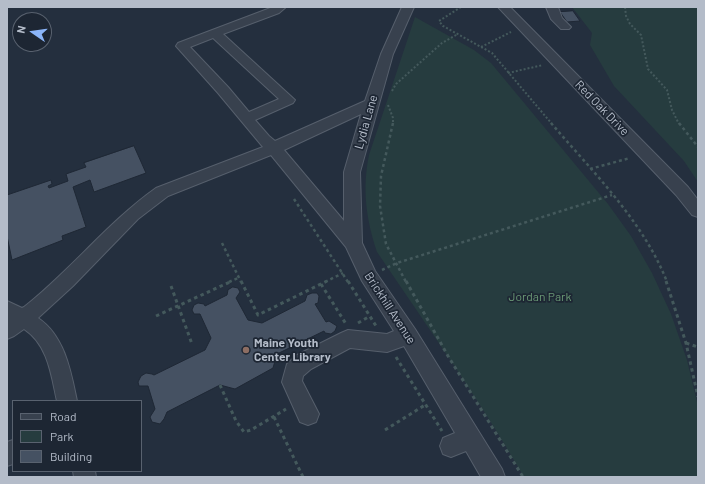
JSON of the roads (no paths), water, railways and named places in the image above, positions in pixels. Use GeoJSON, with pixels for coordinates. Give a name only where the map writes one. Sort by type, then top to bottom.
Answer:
{"type":"FeatureCollection","features":[{"type":"Feature","properties":{"kind":"street"},"geometry":{"type":"LineString","coordinates":[[246,119],[288,100],[215,33],[275,11],[280,7]]}},
{"type":"Feature","properties":{"kind":"street","name":"Red Oak Drive"},"geometry":{"type":"LineString","coordinates":[[504,7],[527,29],[682,191],[698,211]]}},
{"type":"Feature","properties":{"kind":"street"},"geometry":{"type":"LineString","coordinates":[[552,7],[558,19],[565,27]]}},
{"type":"Feature","properties":{"kind":"street","name":"Lydia Lane"},"geometry":{"type":"LineString","coordinates":[[353,243],[352,172],[387,54],[406,8]]}},
{"type":"Feature","properties":{"kind":"street","name":"Brickhill Avenue"},"geometry":{"type":"LineString","coordinates":[[215,33],[182,46],[223,90],[264,140],[274,148],[353,243],[368,276],[408,335],[460,442],[494,477]]}},
{"type":"Feature","properties":{"kind":"street"},"geometry":{"type":"LineString","coordinates":[[7,343],[17,320],[53,294],[113,232],[149,200],[162,192],[274,148],[371,104]]}},
{"type":"Feature","properties":{"kind":"street"},"geometry":{"type":"LineString","coordinates":[[17,320],[41,331],[48,340],[58,364],[67,400]]}},
{"type":"Feature","properties":{"kind":"street"},"geometry":{"type":"LineString","coordinates":[[308,414],[292,382],[294,371],[304,362],[348,339],[387,343],[408,335]]}},
{"type":"Feature","properties":{"kind":"place","name":"Maine Youth Center Library"},"geometry":{"type":"Point","coordinates":[246,350]}},
{"type":"Feature","properties":{"kind":"park label","name":"Jordan Park"},"geometry":{"type":"Point","coordinates":[540,297]}}]}
